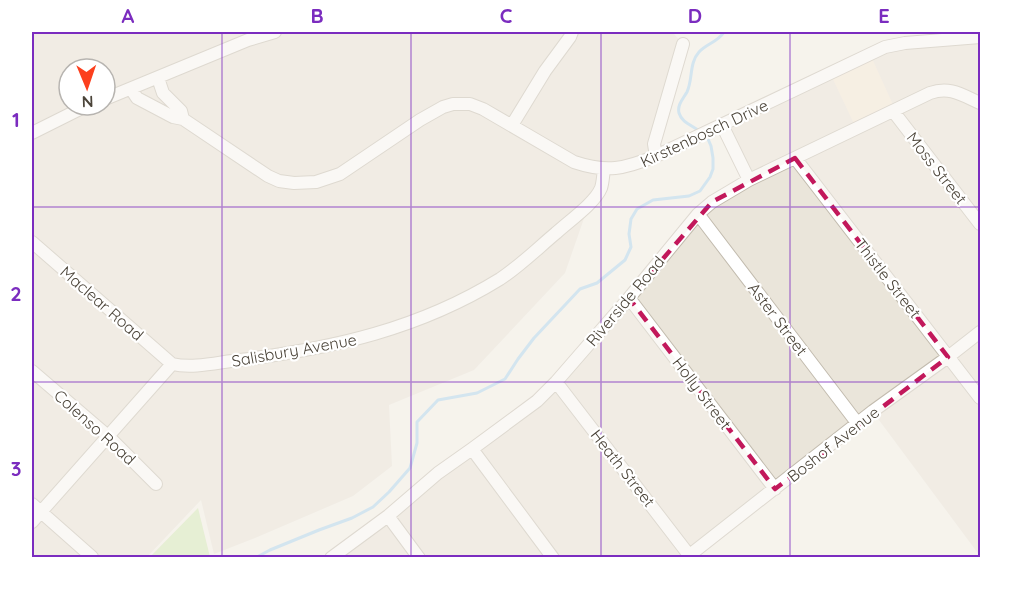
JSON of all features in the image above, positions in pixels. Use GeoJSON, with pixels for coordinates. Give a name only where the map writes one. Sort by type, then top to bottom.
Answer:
{"type":"FeatureCollection","features":[{"type":"Feature","properties":{"kind":"street"},"geometry":{"type":"LineString","coordinates":[[117,94],[248,40],[275,32]]}},
{"type":"Feature","properties":{"kind":"street"},"geometry":{"type":"LineString","coordinates":[[512,125],[572,32]]}},
{"type":"Feature","properties":{"kind":"street","name":"Kirstenbosch Drive"},"geometry":{"type":"LineString","coordinates":[[131,89],[137,98],[173,117],[183,119],[279,181],[316,182],[340,174],[420,120],[453,104],[470,104],[483,109],[574,162],[604,170],[638,164],[885,47],[905,43],[981,37]]}},
{"type":"Feature","properties":{"kind":"street"},"geometry":{"type":"LineString","coordinates":[[656,156],[654,144],[683,44]]}},
{"type":"Feature","properties":{"kind":"street","name":"Kirstenbosch Drive"},"geometry":{"type":"LineString","coordinates":[[158,78],[163,93],[181,111],[183,119]]}},
{"type":"Feature","properties":{"kind":"street","name":"Riverside Road"},"geometry":{"type":"LineString","coordinates":[[331,558],[388,516],[438,472],[472,450],[537,401],[629,298],[698,214],[718,197],[748,180],[930,93],[954,91],[981,103]]}},
{"type":"Feature","properties":{"kind":"street","name":"Moss Street"},"geometry":{"type":"LineString","coordinates":[[893,111],[981,224]]}},
{"type":"Feature","properties":{"kind":"street"},"geometry":{"type":"LineString","coordinates":[[32,118],[37,130],[64,117]]}},
{"type":"Feature","properties":{"kind":"street"},"geometry":{"type":"LineString","coordinates":[[718,127],[748,180]]}},
{"type":"Feature","properties":{"kind":"street","name":"Thistle Street"},"geometry":{"type":"LineString","coordinates":[[795,158],[981,398]]}},
{"type":"Feature","properties":{"kind":"street","name":"Salisbury Avenue"},"geometry":{"type":"LineString","coordinates":[[172,364],[183,367],[309,350],[356,340],[403,326],[455,303],[501,278],[589,204],[601,188],[604,170]]}},
{"type":"Feature","properties":{"kind":"street","name":"Aster Street"},"geometry":{"type":"LineString","coordinates":[[698,214],[858,424]]}},
{"type":"Feature","properties":{"kind":"street","name":"Maclear Road"},"geometry":{"type":"LineString","coordinates":[[32,242],[172,364]]}},
{"type":"Feature","properties":{"kind":"street","name":"Holly Street"},"geometry":{"type":"LineString","coordinates":[[629,298],[775,489]]}},
{"type":"Feature","properties":{"kind":"street","name":"Boshof Avenue"},"geometry":{"type":"LineString","coordinates":[[687,556],[981,332]]}},
{"type":"Feature","properties":{"kind":"street"},"geometry":{"type":"LineString","coordinates":[[32,522],[36,508],[109,437],[172,364]]}},
{"type":"Feature","properties":{"kind":"street","name":"Colenso Road"},"geometry":{"type":"LineString","coordinates":[[32,371],[109,437],[156,484]]}},
{"type":"Feature","properties":{"kind":"street","name":"Heath Street"},"geometry":{"type":"LineString","coordinates":[[556,382],[687,556]]}},
{"type":"Feature","properties":{"kind":"street"},"geometry":{"type":"LineString","coordinates":[[472,450],[553,558]]}},
{"type":"Feature","properties":{"kind":"street"},"geometry":{"type":"LineString","coordinates":[[36,508],[92,557]]}},
{"type":"Feature","properties":{"kind":"street"},"geometry":{"type":"LineString","coordinates":[[388,516],[419,558]]}},
{"type":"Feature","properties":{"kind":"highlighted area"},"geometry":{"type":"Polygon","coordinates":[[[795,158],[948,357],[775,489],[629,298],[712,202],[795,158]]]}},
{"type":"Feature","properties":{"kind":"shaded area"},"geometry":{"type":"Polygon","coordinates":[[[32,32],[676,32],[674,34],[683,44],[656,156],[604,170],[589,204],[565,273],[474,370],[389,405],[392,466],[353,496],[214,554],[201,500],[147,557],[32,558],[32,32]]]}},
{"type":"Feature","properties":{"kind":"shaded area"},"geometry":{"type":"Polygon","coordinates":[[[980,37],[980,556],[873,412],[686,557],[331,558],[523,412],[698,214],[748,180],[722,125],[885,47],[980,37]]]}},
{"type":"Feature","properties":{"kind":"shaded area"},"geometry":{"type":"Polygon","coordinates":[[[870,54],[895,109],[856,128],[830,73],[870,54]]]}},
{"type":"Feature","properties":{"kind":"green space"},"geometry":{"type":"Polygon","coordinates":[[[198,508],[210,557],[150,557],[198,508]]]}},
{"type":"Feature","properties":{"kind":"waterway"},"geometry":{"type":"LineString","coordinates":[[699,131],[682,119],[679,107],[689,87],[696,56],[724,32]]}},
{"type":"Feature","properties":{"kind":"waterway"},"geometry":{"type":"LineString","coordinates":[[255,558],[352,518],[373,507],[389,492],[410,468],[417,443],[417,422],[438,400],[477,393],[505,379],[534,338],[580,289],[597,283],[625,260],[631,247],[629,234],[631,219],[637,209],[653,200],[689,196],[700,191],[713,169],[711,146],[704,135]]}}]}
